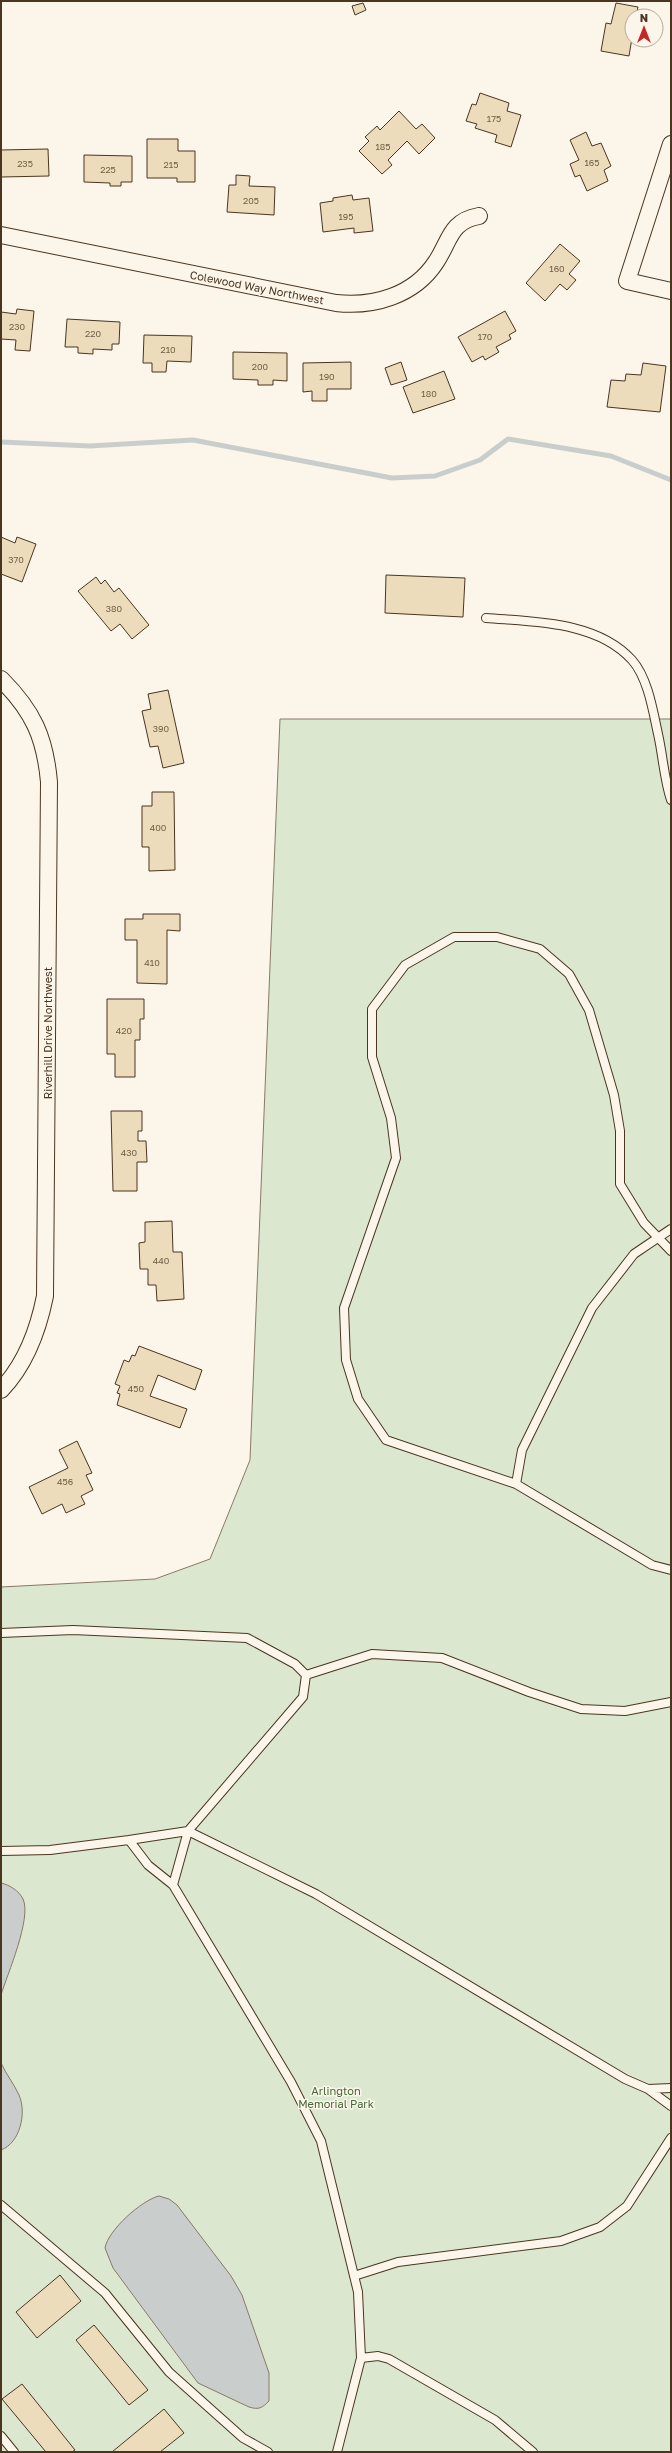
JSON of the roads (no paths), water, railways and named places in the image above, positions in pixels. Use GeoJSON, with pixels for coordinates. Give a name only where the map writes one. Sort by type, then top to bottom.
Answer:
{"type":"FeatureCollection","features":[{"type":"Feature","properties":{"kind":"street"},"geometry":{"type":"LineString","coordinates":[[671,144],[627,281],[671,291]]}},
{"type":"Feature","properties":{"kind":"street","name":"Colewood Way Northwest"},"geometry":{"type":"LineString","coordinates":[[1,235],[336,303],[356,305],[386,300],[412,286],[435,264],[456,225],[466,218],[479,216]]}},
{"type":"Feature","properties":{"kind":"street","name":"Riverhill Drive Northwest"},"geometry":{"type":"LineString","coordinates":[[1,679],[18,696],[31,716],[41,737],[47,759],[49,782],[45,1296],[38,1329],[26,1355],[1,1390]]}},
{"type":"Feature","properties":{"kind":"lane"},"geometry":{"type":"LineString","coordinates":[[486,618],[535,622],[582,630],[609,642],[632,660],[645,683],[658,733],[671,800]]}},
{"type":"Feature","properties":{"kind":"lane"},"geometry":{"type":"LineString","coordinates":[[671,1251],[644,1224],[620,1184],[620,1131],[614,1094],[589,1010],[569,974],[540,949],[497,937],[454,937],[405,965],[372,1009],[372,1057],[391,1118],[396,1158],[344,1308],[346,1360],[358,1399],[386,1440],[516,1484],[652,1565],[671,1570]]}},
{"type":"Feature","properties":{"kind":"lane"},"geometry":{"type":"LineString","coordinates":[[516,1484],[522,1450],[592,1308],[634,1254],[671,1229]]}},
{"type":"Feature","properties":{"kind":"lane"},"geometry":{"type":"LineString","coordinates":[[1,1633],[73,1630],[247,1638],[295,1664],[306,1675]]}},
{"type":"Feature","properties":{"kind":"lane"},"geometry":{"type":"LineString","coordinates":[[306,1675],[372,1654],[442,1658],[529,1692],[581,1708],[625,1711],[671,1702]]}},
{"type":"Feature","properties":{"kind":"lane"},"geometry":{"type":"LineString","coordinates":[[173,1885],[188,1831],[303,1697],[306,1675]]}},
{"type":"Feature","properties":{"kind":"lane"},"geometry":{"type":"LineString","coordinates":[[1,1851],[50,1850],[188,1831],[316,1894],[625,2079],[648,2088],[671,2106]]}},
{"type":"Feature","properties":{"kind":"lane"},"geometry":{"type":"LineString","coordinates":[[129,1840],[148,1865],[173,1885],[291,2082],[321,2141],[358,2292],[361,2358],[337,2452]]}},
{"type":"Feature","properties":{"kind":"lane"},"geometry":{"type":"LineString","coordinates":[[648,2088],[671,2088]]}},
{"type":"Feature","properties":{"kind":"lane"},"geometry":{"type":"LineString","coordinates":[[354,2276],[398,2262],[561,2241],[600,2227],[627,2206],[671,2138]]}},
{"type":"Feature","properties":{"kind":"lane"},"geometry":{"type":"LineString","coordinates":[[1,2205],[105,2293],[169,2372],[243,2438],[268,2452]]}},
{"type":"Feature","properties":{"kind":"lane"},"geometry":{"type":"LineString","coordinates":[[361,2358],[378,2356],[390,2359],[495,2420],[533,2452]]}},
{"type":"Feature","properties":{"kind":"lane"},"geometry":{"type":"LineString","coordinates":[[1,2436],[14,2452]]}},
{"type":"Feature","properties":{"kind":"waterway"},"geometry":{"type":"LineString","coordinates":[[1,442],[90,446],[193,440],[392,478],[435,476],[480,460],[508,439],[611,456],[671,480]]}},
{"type":"Feature","properties":{"kind":"park label","name":"Arlington Memorial Park"},"geometry":{"type":"Point","coordinates":[336,2096]}}]}
